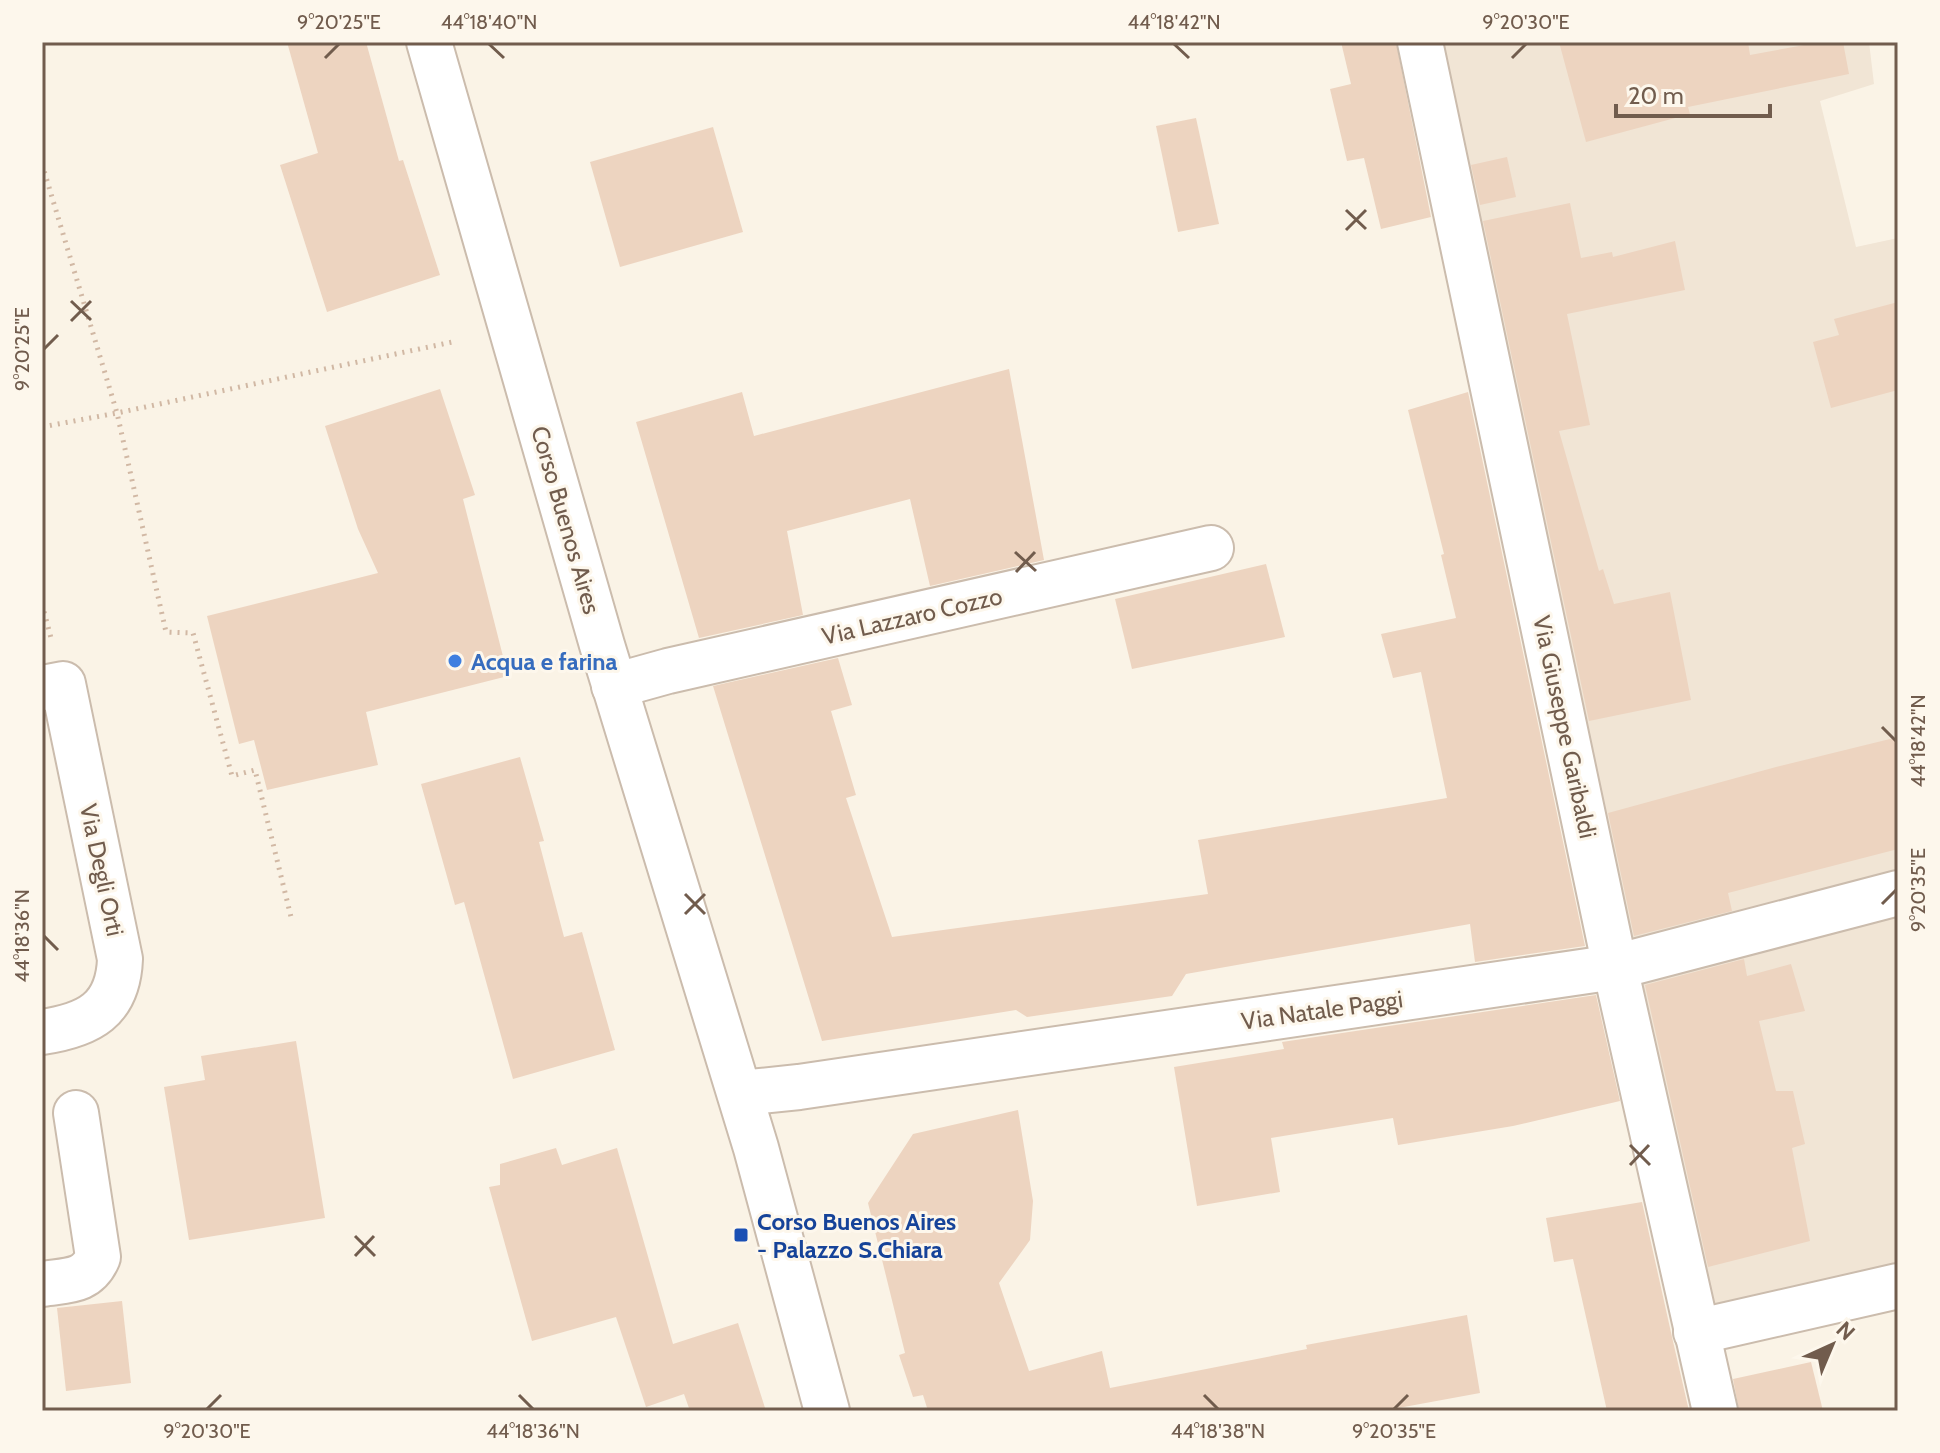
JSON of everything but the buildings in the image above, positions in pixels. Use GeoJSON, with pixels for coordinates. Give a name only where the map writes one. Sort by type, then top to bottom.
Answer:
{"type":"FeatureCollection","features":[{"type":"Feature","properties":{"kind":"street","name":"Corso Buenos Aires"},"geometry":{"type":"LineString","coordinates":[[429,42],[614,686],[740,1093],[827,1411]]}},
{"type":"Feature","properties":{"kind":"street","name":"Via Giuseppe Garibaldi"},"geometry":{"type":"LineString","coordinates":[[1420,42],[1615,967],[1715,1411]]}},
{"type":"Feature","properties":{"kind":"street","name":"Via Lazzaro Cozzo"},"geometry":{"type":"LineString","coordinates":[[614,686],[668,671],[1211,548]]}},
{"type":"Feature","properties":{"kind":"street","name":"Via Degli Orti"},"geometry":{"type":"LineString","coordinates":[[42,688],[63,684],[120,959],[119,975],[107,1004],[91,1018],[72,1027],[42,1032]]}},
{"type":"Feature","properties":{"kind":"street","name":"Via Natale Paggi"},"geometry":{"type":"LineString","coordinates":[[740,1093],[799,1087],[1615,967],[1898,893]]}},
{"type":"Feature","properties":{"kind":"street"},"geometry":{"type":"LineString","coordinates":[[42,1284],[85,1276],[94,1268],[98,1257],[76,1113]]}},
{"type":"Feature","properties":{"kind":"street"},"geometry":{"type":"LineString","coordinates":[[1696,1332],[1898,1286]]}},
{"type":"Feature","properties":{"kind":"path"},"geometry":{"type":"LineString","coordinates":[[42,164],[117,413],[166,632],[193,633],[232,776],[255,770],[292,921]]}},
{"type":"Feature","properties":{"kind":"path"},"geometry":{"type":"LineString","coordinates":[[42,427],[457,341]]}},
{"type":"Feature","properties":{"kind":"shaded area"},"geometry":{"type":"Polygon","coordinates":[[[1427,42],[1869,42],[1874,84],[1820,101],[1856,247],[1898,238],[1898,1279],[1700,1325],[1427,42]]]}},
{"type":"Feature","properties":{"kind":"place","name":"Acqua e farina"},"geometry":{"type":"Point","coordinates":[455,661]}},
{"type":"Feature","properties":{"kind":"place","name":"Corso Buenos Aires - Palazzo S.Chiara"},"geometry":{"type":"Point","coordinates":[741,1235]}}]}
